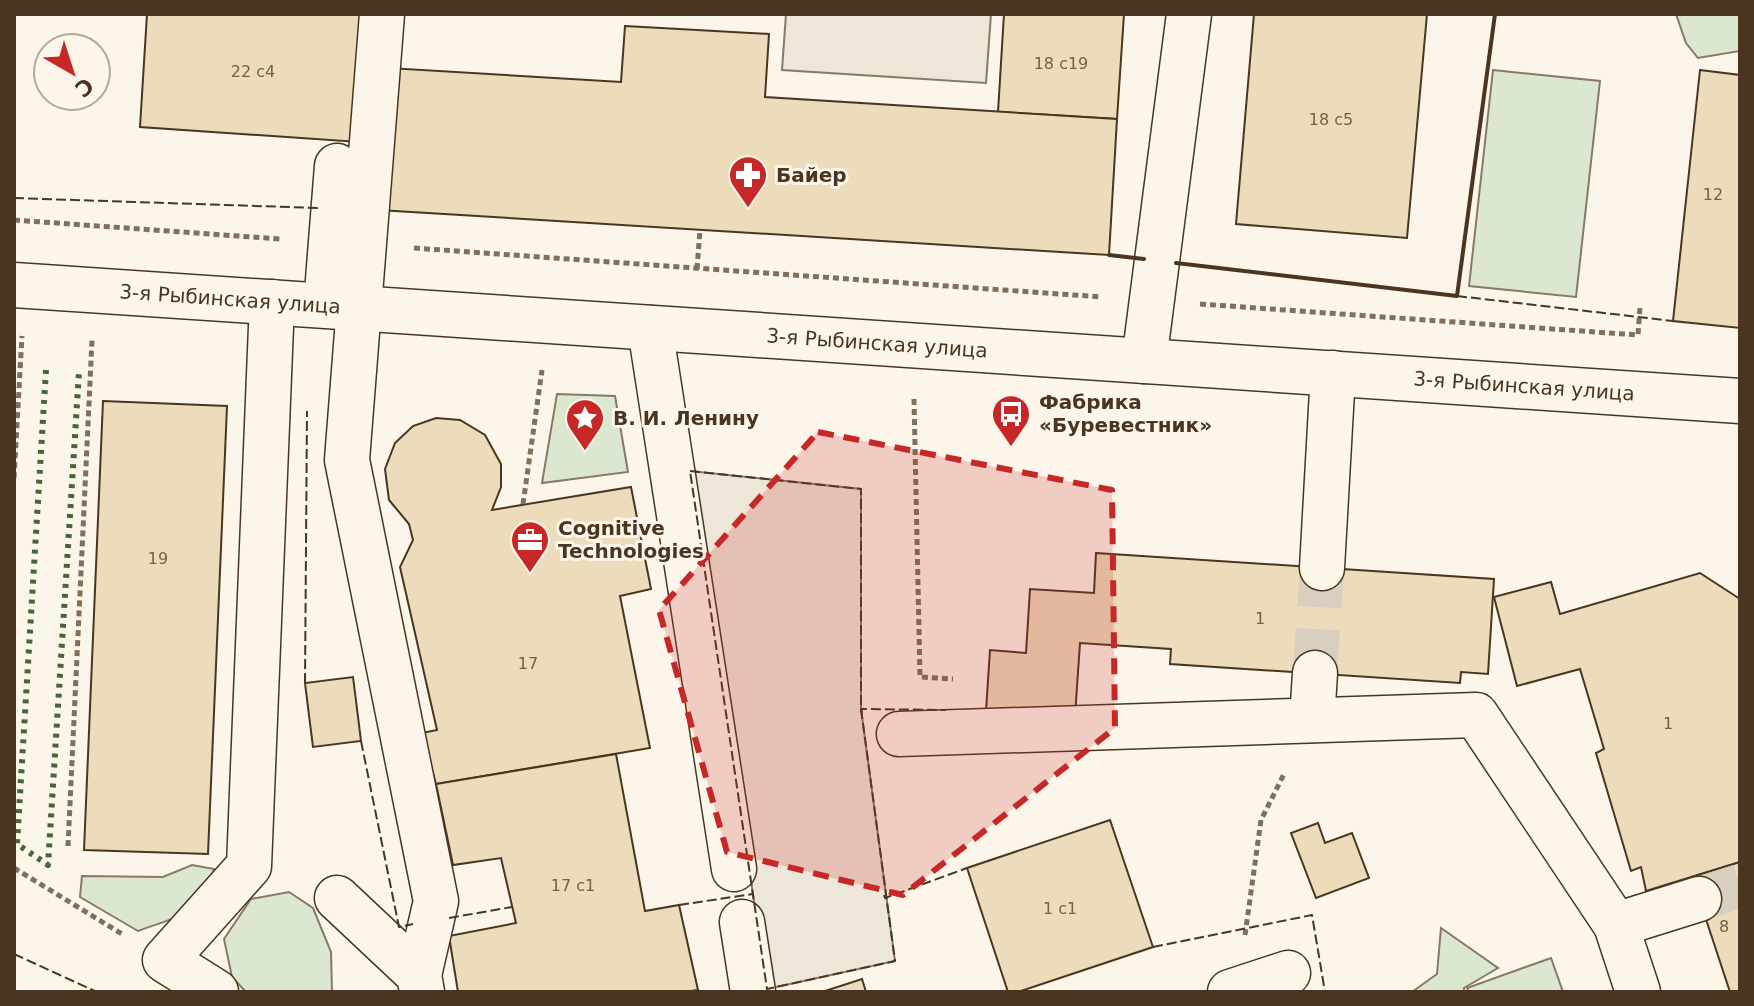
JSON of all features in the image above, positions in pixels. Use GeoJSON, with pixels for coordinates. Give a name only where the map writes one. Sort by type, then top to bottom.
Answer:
{"type":"FeatureCollection","features":[{"type":"Feature","properties":{"kind":"street"},"geometry":{"type":"LineString","coordinates":[[382,14],[347,244],[342,307],[347,460],[436,901],[421,984]]}},
{"type":"Feature","properties":{"kind":"street"},"geometry":{"type":"LineString","coordinates":[[1144,361],[1189,14]]}},
{"type":"Feature","properties":{"kind":"street"},"geometry":{"type":"LineString","coordinates":[[337,166],[347,244]]}},
{"type":"Feature","properties":{"kind":"street","name":"3-я Рыбинская улица"},"geometry":{"type":"LineString","coordinates":[[14,285],[1740,401]]}},
{"type":"Feature","properties":{"kind":"street"},"geometry":{"type":"LineString","coordinates":[[216,992],[165,960],[249,866],[272,302]]}},
{"type":"Feature","properties":{"kind":"street"},"geometry":{"type":"LineString","coordinates":[[650,328],[734,869]]}},
{"type":"Feature","properties":{"kind":"street"},"geometry":{"type":"LineString","coordinates":[[1322,568],[1333,373]]}},
{"type":"Feature","properties":{"kind":"street"},"geometry":{"type":"LineString","coordinates":[[1312,720],[1315,673]]}},
{"type":"Feature","properties":{"kind":"street"},"geometry":{"type":"LineString","coordinates":[[899,734],[1476,715],[1616,925],[1638,992]]}},
{"type":"Feature","properties":{"kind":"street"},"geometry":{"type":"LineString","coordinates":[[337,898],[421,984]]}},
{"type":"Feature","properties":{"kind":"street"},"geometry":{"type":"LineString","coordinates":[[1616,925],[1699,899]]}},
{"type":"Feature","properties":{"kind":"street"},"geometry":{"type":"LineString","coordinates":[[742,922],[753,992]]}},
{"type":"Feature","properties":{"kind":"street"},"geometry":{"type":"LineString","coordinates":[[1236,990],[1288,973]]}},
{"type":"Feature","properties":{"kind":"path"},"geometry":{"type":"LineString","coordinates":[[14,220],[1638,335],[1640,307]]}},
{"type":"Feature","properties":{"kind":"path"},"geometry":{"type":"LineString","coordinates":[[697,269],[700,230]]}},
{"type":"Feature","properties":{"kind":"path"},"geometry":{"type":"LineString","coordinates":[[14,478],[22,335]]}},
{"type":"Feature","properties":{"kind":"path"},"geometry":{"type":"LineString","coordinates":[[68,846],[92,339]]}},
{"type":"Feature","properties":{"kind":"path"},"geometry":{"type":"LineString","coordinates":[[523,504],[543,368]]}},
{"type":"Feature","properties":{"kind":"path"},"geometry":{"type":"LineString","coordinates":[[914,399],[920,677],[960,679]]}},
{"type":"Feature","properties":{"kind":"path"},"geometry":{"type":"LineString","coordinates":[[1236,990],[1261,820],[1312,720]]}},
{"type":"Feature","properties":{"kind":"path"},"geometry":{"type":"LineString","coordinates":[[14,868],[165,960]]}},
{"type":"Feature","properties":{"kind":"highlighted area"},"geometry":{"type":"Polygon","coordinates":[[[818,432],[1112,490],[1115,728],[903,895],[727,852],[659,610],[818,432]]]}},
{"type":"Feature","properties":{"kind":"green space"},"geometry":{"type":"Polygon","coordinates":[[[1676,14],[1740,14],[1740,51],[1698,58],[1686,43],[1676,14]]]}},
{"type":"Feature","properties":{"kind":"green space"},"geometry":{"type":"Polygon","coordinates":[[[1493,70],[1600,81],[1576,297],[1469,286],[1493,70]]]}},
{"type":"Feature","properties":{"kind":"green space"},"geometry":{"type":"Polygon","coordinates":[[[557,394],[615,396],[628,472],[542,483],[557,394]]]}},
{"type":"Feature","properties":{"kind":"green space"},"geometry":{"type":"Polygon","coordinates":[[[192,865],[214,869],[202,897],[177,917],[138,931],[80,897],[82,876],[163,877],[192,865]]]}},
{"type":"Feature","properties":{"kind":"green space"},"geometry":{"type":"Polygon","coordinates":[[[289,892],[313,908],[331,952],[332,992],[246,992],[232,977],[224,939],[251,899],[289,892]]]}},
{"type":"Feature","properties":{"kind":"green space"},"geometry":{"type":"Polygon","coordinates":[[[1441,928],[1498,968],[1464,988],[1464,992],[1412,992],[1437,974],[1441,928]]]}},
{"type":"Feature","properties":{"kind":"green space"},"geometry":{"type":"Polygon","coordinates":[[[1551,958],[1563,992],[1469,992],[1467,988],[1551,958]]]}},
{"type":"Feature","properties":{"kind":"shaded area"},"geometry":{"type":"Polygon","coordinates":[[[786,14],[991,14],[986,83],[782,70],[786,14]]]}},
{"type":"Feature","properties":{"kind":"shaded area"},"geometry":{"type":"Polygon","coordinates":[[[690,471],[861,489],[861,709],[895,961],[767,989],[690,471]]]}},
{"type":"Feature","properties":{"kind":"building"},"geometry":{"type":"Polygon","coordinates":[[[147,14],[367,14],[359,142],[140,127],[147,14]]]}},
{"type":"Feature","properties":{"kind":"building"},"geometry":{"type":"Polygon","coordinates":[[[1004,14],[1124,14],[1117,119],[998,112],[1004,14]]]}},
{"type":"Feature","properties":{"kind":"building"},"geometry":{"type":"Polygon","coordinates":[[[1254,14],[1427,14],[1407,238],[1236,224],[1254,14]]]}},
{"type":"Feature","properties":{"kind":"building"},"geometry":{"type":"Polygon","coordinates":[[[625,26],[769,34],[765,97],[1117,119],[1109,255],[379,210],[389,68],[621,82],[625,26]]]}},
{"type":"Feature","properties":{"kind":"building"},"geometry":{"type":"Polygon","coordinates":[[[1700,70],[1740,75],[1740,328],[1673,321],[1700,70]]]}},
{"type":"Feature","properties":{"kind":"building"},"geometry":{"type":"Polygon","coordinates":[[[103,401],[227,406],[208,854],[84,850],[103,401]]]}},
{"type":"Feature","properties":{"kind":"building"},"geometry":{"type":"Polygon","coordinates":[[[436,418],[460,420],[485,435],[501,464],[501,487],[492,510],[631,487],[651,589],[620,596],[650,748],[436,784],[422,733],[437,730],[400,567],[413,540],[409,524],[389,500],[385,469],[395,443],[413,426],[436,418]]]}},
{"type":"Feature","properties":{"kind":"building"},"geometry":{"type":"Polygon","coordinates":[[[1096,553],[1494,579],[1488,674],[1461,672],[1460,683],[1170,664],[1171,649],[1080,643],[1075,716],[986,711],[990,650],[1026,653],[1030,589],[1094,593],[1096,553]]]}},
{"type":"Feature","properties":{"kind":"building"},"geometry":{"type":"Polygon","coordinates":[[[1700,573],[1740,599],[1740,862],[1646,891],[1641,867],[1631,871],[1596,753],[1604,749],[1580,669],[1517,686],[1494,597],[1551,582],[1560,614],[1700,573]]]}},
{"type":"Feature","properties":{"kind":"building"},"geometry":{"type":"Polygon","coordinates":[[[353,677],[361,741],[313,747],[305,683],[353,677]]]}},
{"type":"Feature","properties":{"kind":"building"},"geometry":{"type":"Polygon","coordinates":[[[616,754],[645,911],[679,905],[698,990],[458,992],[449,936],[516,923],[501,858],[453,865],[436,784],[616,754]]]}},
{"type":"Feature","properties":{"kind":"building"},"geometry":{"type":"Polygon","coordinates":[[[1110,820],[1153,947],[1018,992],[1008,992],[967,868],[1110,820]]]}},
{"type":"Feature","properties":{"kind":"building"},"geometry":{"type":"Polygon","coordinates":[[[1318,823],[1325,843],[1352,833],[1369,878],[1316,898],[1291,833],[1318,823]]]}},
{"type":"Feature","properties":{"kind":"building"},"geometry":{"type":"Polygon","coordinates":[[[1740,862],[1740,992],[1730,992],[1692,877],[1740,862]]]}},
{"type":"Feature","properties":{"kind":"building"},"geometry":{"type":"Polygon","coordinates":[[[862,979],[866,992],[822,992],[862,979]]]}},
{"type":"Feature","properties":{"kind":"tunnel"},"geometry":{"type":"LineString","coordinates":[[1315,673],[1322,568]]}},
{"type":"Feature","properties":{"kind":"tunnel"},"geometry":{"type":"LineString","coordinates":[[1699,899],[1740,886]]}},
{"type":"Feature","properties":{"kind":"hedge"},"geometry":{"type":"LineString","coordinates":[[46,370],[17,844],[48,865],[79,372]]}},
{"type":"Feature","properties":{"kind":"fence"},"geometry":{"type":"LineString","coordinates":[[14,198],[318,208]]}},
{"type":"Feature","properties":{"kind":"fence"},"geometry":{"type":"LineString","coordinates":[[1457,296],[1673,321]]}},
{"type":"Feature","properties":{"kind":"fence"},"geometry":{"type":"LineString","coordinates":[[305,683],[307,411]]}},
{"type":"Feature","properties":{"kind":"fence"},"geometry":{"type":"LineString","coordinates":[[690,471],[861,489],[861,709],[895,961],[767,989],[690,471]]}},
{"type":"Feature","properties":{"kind":"fence"},"geometry":{"type":"LineString","coordinates":[[862,713],[861,709],[946,710]]}},
{"type":"Feature","properties":{"kind":"fence"},"geometry":{"type":"LineString","coordinates":[[361,741],[399,927],[413,924]]}},
{"type":"Feature","properties":{"kind":"fence"},"geometry":{"type":"LineString","coordinates":[[884,895],[885,898],[967,868]]}},
{"type":"Feature","properties":{"kind":"fence"},"geometry":{"type":"LineString","coordinates":[[679,905],[753,894]]}},
{"type":"Feature","properties":{"kind":"fence"},"geometry":{"type":"LineString","coordinates":[[449,918],[512,907]]}},
{"type":"Feature","properties":{"kind":"fence"},"geometry":{"type":"LineString","coordinates":[[1153,947],[1312,915],[1325,992]]}},
{"type":"Feature","properties":{"kind":"fence"},"geometry":{"type":"LineString","coordinates":[[14,954],[97,992]]}},
{"type":"Feature","properties":{"kind":"wall"},"geometry":{"type":"LineString","coordinates":[[1176,263],[1457,296],[1495,14]]}},
{"type":"Feature","properties":{"kind":"wall"},"geometry":{"type":"LineString","coordinates":[[1109,255],[1144,259]]}},
{"type":"Feature","properties":{"kind":"place","name":"Байер"},"geometry":{"type":"Point","coordinates":[748,209]}},
{"type":"Feature","properties":{"kind":"place","name":"Фабрика «Буревестник»"},"geometry":{"type":"Point","coordinates":[1011,448]}},
{"type":"Feature","properties":{"kind":"place","name":"В. И. Ленину"},"geometry":{"type":"Point","coordinates":[585,452]}},
{"type":"Feature","properties":{"kind":"place","name":"Cognitive Technologies"},"geometry":{"type":"Point","coordinates":[530,574]}}]}
